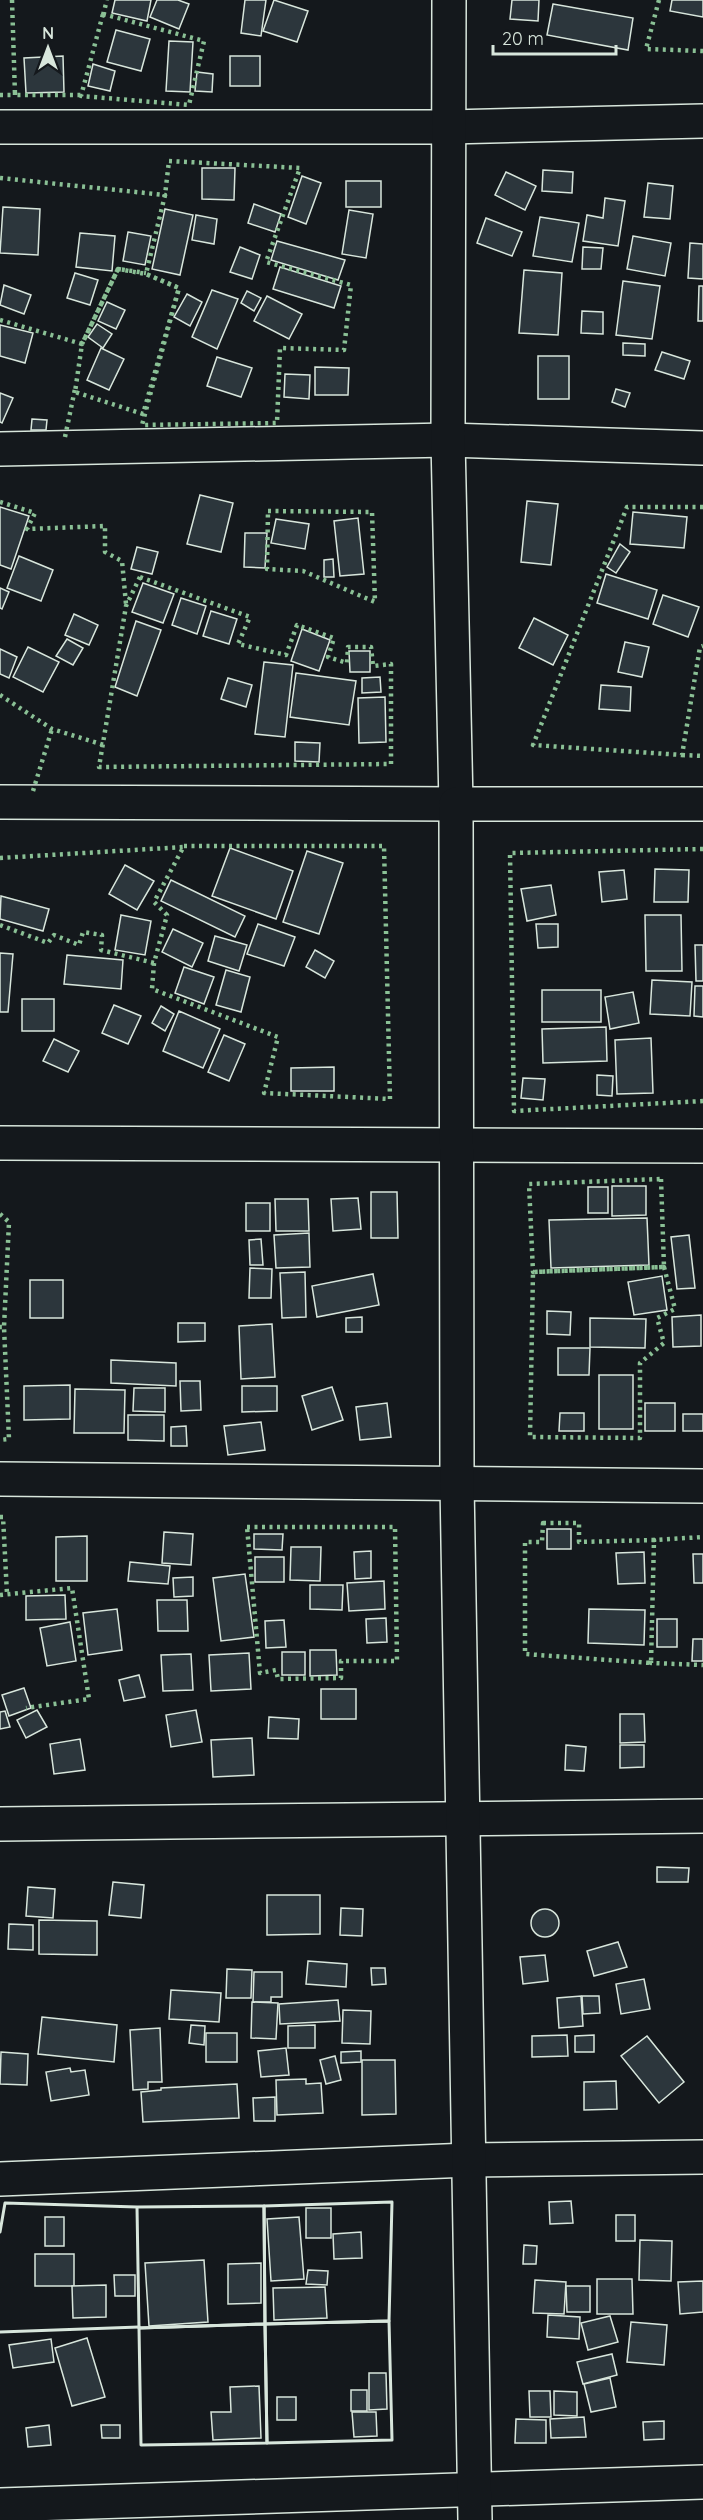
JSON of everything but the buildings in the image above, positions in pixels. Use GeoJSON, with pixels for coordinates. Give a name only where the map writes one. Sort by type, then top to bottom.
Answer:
{"type":"FeatureCollection","features":[{"type":"Feature","properties":{"kind":"street"},"geometry":{"type":"LineString","coordinates":[[449,0],[448,440],[456,804],[457,1484],[475,2505]]}},
{"type":"Feature","properties":{"kind":"street"},"geometry":{"type":"LineString","coordinates":[[0,127],[449,127],[703,121]]}},
{"type":"Feature","properties":{"kind":"street"},"geometry":{"type":"LineString","coordinates":[[0,449],[448,440],[703,448]]}},
{"type":"Feature","properties":{"kind":"street"},"geometry":{"type":"LineString","coordinates":[[0,802],[703,804]]}},
{"type":"Feature","properties":{"kind":"street"},"geometry":{"type":"LineString","coordinates":[[0,1143],[703,1146]]}},
{"type":"Feature","properties":{"kind":"street"},"geometry":{"type":"LineString","coordinates":[[0,1479],[703,1486]]}},
{"type":"Feature","properties":{"kind":"street"},"geometry":{"type":"LineString","coordinates":[[0,1824],[703,1816]]}},
{"type":"Feature","properties":{"kind":"street"},"geometry":{"type":"LineString","coordinates":[[0,2179],[469,2160],[703,2157]]}},
{"type":"Feature","properties":{"kind":"street"},"geometry":{"type":"LineString","coordinates":[[0,2505],[475,2505],[703,2482]]}},
{"type":"Feature","properties":{"kind":"hedge"},"geometry":{"type":"LineString","coordinates":[[12,0],[15,95],[81,95]]}},
{"type":"Feature","properties":{"kind":"hedge"},"geometry":{"type":"LineString","coordinates":[[103,15],[107,0]]}},
{"type":"Feature","properties":{"kind":"hedge"},"geometry":{"type":"LineString","coordinates":[[659,0],[646,49],[703,51]]}},
{"type":"Feature","properties":{"kind":"hedge"},"geometry":{"type":"LineString","coordinates":[[103,14],[204,41],[189,105],[81,96],[103,14]]}},
{"type":"Feature","properties":{"kind":"hedge"},"geometry":{"type":"LineString","coordinates":[[0,95],[15,95],[15,93]]}},
{"type":"Feature","properties":{"kind":"hedge"},"geometry":{"type":"LineString","coordinates":[[169,161],[300,168],[266,262],[351,285],[344,350],[280,348],[277,423],[142,425],[179,288],[146,274],[165,195],[169,161]]}},
{"type":"Feature","properties":{"kind":"hedge"},"geometry":{"type":"LineString","coordinates":[[0,178],[165,195],[164,197]]}},
{"type":"Feature","properties":{"kind":"hedge"},"geometry":{"type":"LineString","coordinates":[[118,269],[146,274],[179,288],[143,414],[75,392],[82,344],[118,269]]}},
{"type":"Feature","properties":{"kind":"hedge"},"geometry":{"type":"LineString","coordinates":[[0,320],[82,344],[118,269],[146,273]]}},
{"type":"Feature","properties":{"kind":"hedge"},"geometry":{"type":"LineString","coordinates":[[65,437],[75,389]]}},
{"type":"Feature","properties":{"kind":"hedge"},"geometry":{"type":"LineString","coordinates":[[0,502],[35,513],[27,529],[105,526],[105,552],[122,561],[126,604]]}},
{"type":"Feature","properties":{"kind":"hedge"},"geometry":{"type":"LineString","coordinates":[[703,507],[627,507],[533,745],[682,755],[700,647],[703,646]]}},
{"type":"Feature","properties":{"kind":"hedge"},"geometry":{"type":"LineString","coordinates":[[268,511],[372,512],[375,602],[303,571],[267,569],[268,511]]}},
{"type":"Feature","properties":{"kind":"hedge"},"geometry":{"type":"LineString","coordinates":[[140,577],[250,617],[238,644],[286,655],[297,625],[334,638],[328,657],[347,663],[348,647],[371,647],[373,666],[391,664],[391,764],[99,767],[126,606],[140,577]]}},
{"type":"Feature","properties":{"kind":"hedge"},"geometry":{"type":"LineString","coordinates":[[0,695],[52,729],[104,745]]}},
{"type":"Feature","properties":{"kind":"hedge"},"geometry":{"type":"LineString","coordinates":[[33,791],[52,729],[50,728]]}},
{"type":"Feature","properties":{"kind":"hedge"},"geometry":{"type":"LineString","coordinates":[[682,755],[703,756]]}},
{"type":"Feature","properties":{"kind":"hedge"},"geometry":{"type":"LineString","coordinates":[[184,846],[384,846],[390,1099],[264,1093],[278,1037],[152,989],[154,963],[167,915],[154,902],[184,846]]}},
{"type":"Feature","properties":{"kind":"hedge"},"geometry":{"type":"LineString","coordinates":[[0,858],[184,847]]}},
{"type":"Feature","properties":{"kind":"hedge"},"geometry":{"type":"LineString","coordinates":[[703,849],[510,853],[514,1111],[703,1101]]}},
{"type":"Feature","properties":{"kind":"hedge"},"geometry":{"type":"LineString","coordinates":[[0,925],[48,943],[54,935],[79,945],[83,932],[102,935],[101,950],[154,963],[154,961]]}},
{"type":"Feature","properties":{"kind":"hedge"},"geometry":{"type":"LineString","coordinates":[[661,1179],[664,1267],[533,1272],[529,1184],[661,1179]]}},
{"type":"Feature","properties":{"kind":"hedge"},"geometry":{"type":"LineString","coordinates":[[0,1214],[9,1222],[4,1327],[0,1327],[4,1327],[9,1439],[0,1440]]}},
{"type":"Feature","properties":{"kind":"hedge"},"geometry":{"type":"LineString","coordinates":[[664,1267],[675,1309],[657,1318],[664,1343],[640,1363],[640,1438],[530,1437],[533,1272],[664,1267]]}},
{"type":"Feature","properties":{"kind":"hedge"},"geometry":{"type":"LineString","coordinates":[[0,1517],[3,1517],[7,1594]]}},
{"type":"Feature","properties":{"kind":"hedge"},"geometry":{"type":"LineString","coordinates":[[543,1523],[579,1523],[579,1542],[654,1540],[651,1663],[525,1654],[525,1542],[542,1542],[543,1523]]}},
{"type":"Feature","properties":{"kind":"hedge"},"geometry":{"type":"LineString","coordinates":[[247,1527],[395,1527],[397,1661],[341,1661],[341,1678],[278,1679],[276,1670],[260,1673],[247,1527]]}},
{"type":"Feature","properties":{"kind":"hedge"},"geometry":{"type":"LineString","coordinates":[[654,1542],[654,1540],[703,1537]]}},
{"type":"Feature","properties":{"kind":"hedge"},"geometry":{"type":"LineString","coordinates":[[0,1595],[72,1588],[89,1699],[26,1708]]}},
{"type":"Feature","properties":{"kind":"hedge"},"geometry":{"type":"LineString","coordinates":[[651,1661],[651,1663],[703,1665]]}},
{"type":"Feature","properties":{"kind":"wall"},"geometry":{"type":"LineString","coordinates":[[392,2202],[389,2321],[265,2324],[264,2206],[392,2202]]}},
{"type":"Feature","properties":{"kind":"wall"},"geometry":{"type":"LineString","coordinates":[[0,2232],[5,2203],[137,2207],[264,2206],[265,2324],[139,2328],[137,2207]]}},
{"type":"Feature","properties":{"kind":"wall"},"geometry":{"type":"LineString","coordinates":[[389,2321],[392,2440],[267,2443],[265,2324],[389,2321]]}},
{"type":"Feature","properties":{"kind":"wall"},"geometry":{"type":"LineString","coordinates":[[265,2324],[267,2443],[141,2445],[139,2328],[265,2324]]}},
{"type":"Feature","properties":{"kind":"wall"},"geometry":{"type":"LineString","coordinates":[[0,2332],[139,2327]]}}]}
